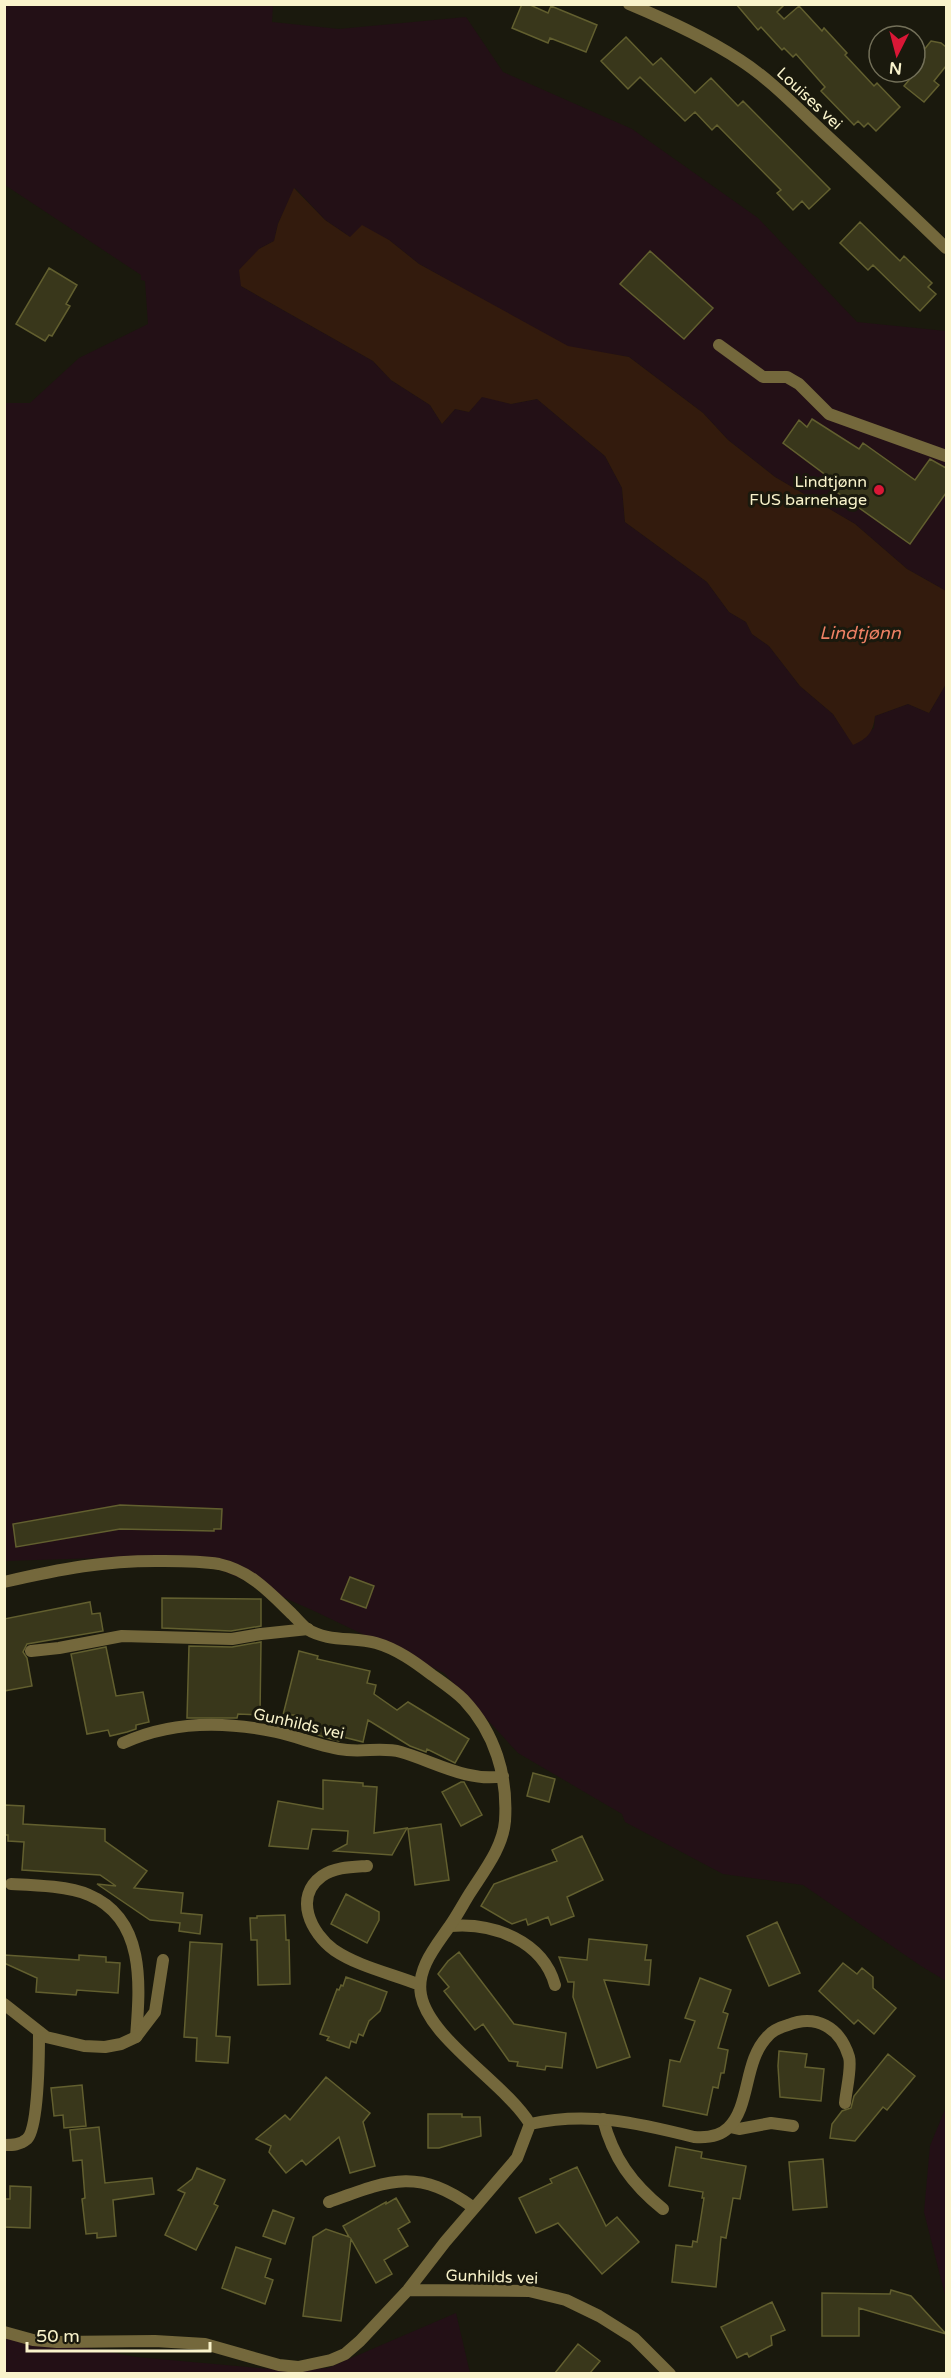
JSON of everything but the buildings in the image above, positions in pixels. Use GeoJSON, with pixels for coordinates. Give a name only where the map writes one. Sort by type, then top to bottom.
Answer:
{"type":"FeatureCollection","features":[{"type":"Feature","properties":{"kind":"street","name":"Louises vei"},"geometry":{"type":"LineString","coordinates":[[629,4],[712,43],[767,80],[946,248]]}},
{"type":"Feature","properties":{"kind":"street"},"geometry":{"type":"LineString","coordinates":[[719,345],[763,377],[787,377],[799,384],[829,414],[946,456]]}},
{"type":"Feature","properties":{"kind":"street"},"geometry":{"type":"LineString","coordinates":[[4,1582],[71,1566],[124,1560],[197,1561],[219,1564],[241,1570],[257,1581],[308,1629],[328,1636],[374,1642],[394,1650],[419,1665],[463,1699],[479,1718],[492,1741],[503,1776],[505,1824],[499,1843],[485,1870],[432,1951],[423,1972],[420,1995],[424,2006],[445,2038],[506,2093],[530,2124],[559,2118],[603,2119],[629,2121],[694,2138],[707,2138],[722,2134],[730,2127],[740,2111],[746,2079],[754,2059],[768,2036],[779,2028],[803,2019],[827,2027],[834,2033],[850,2058],[845,2103]]}},
{"type":"Feature","properties":{"kind":"street"},"geometry":{"type":"LineString","coordinates":[[31,1651],[122,1636],[232,1639],[308,1629]]}},
{"type":"Feature","properties":{"kind":"street","name":"Gunhilds vei"},"geometry":{"type":"LineString","coordinates":[[123,1743],[176,1727],[196,1724],[239,1726],[276,1732],[348,1751],[392,1750],[481,1777],[503,1776]]}},
{"type":"Feature","properties":{"kind":"street"},"geometry":{"type":"LineString","coordinates":[[367,1866],[339,1868],[322,1876],[308,1893],[306,1903],[308,1915],[321,1939],[334,1950],[348,1958],[420,1985]]}},
{"type":"Feature","properties":{"kind":"street"},"geometry":{"type":"LineString","coordinates":[[11,1884],[88,1894],[118,1917],[135,1949],[139,1973],[136,2037]]}},
{"type":"Feature","properties":{"kind":"street"},"geometry":{"type":"LineString","coordinates":[[450,1926],[469,1924],[529,1945],[545,1962],[552,1973],[555,1985]]}},
{"type":"Feature","properties":{"kind":"street"},"geometry":{"type":"LineString","coordinates":[[4,2004],[46,2037],[63,2043],[95,2046],[121,2044],[136,2037],[155,2012],[163,1960]]}},
{"type":"Feature","properties":{"kind":"street"},"geometry":{"type":"LineString","coordinates":[[4,2145],[18,2144],[28,2138],[33,2128],[39,2032]]}},
{"type":"Feature","properties":{"kind":"street"},"geometry":{"type":"LineString","coordinates":[[603,2119],[619,2162],[641,2191],[663,2209]]}},
{"type":"Feature","properties":{"kind":"street"},"geometry":{"type":"LineString","coordinates":[[730,2127],[739,2129],[771,2123],[793,2126]]}},
{"type":"Feature","properties":{"kind":"street","name":"Gunhilds vei"},"geometry":{"type":"LineString","coordinates":[[4,2332],[33,2340],[57,2342],[155,2341],[205,2344],[279,2365],[298,2367],[314,2365],[345,2354],[378,2324],[408,2290],[517,2158],[530,2124]]}},
{"type":"Feature","properties":{"kind":"street"},"geometry":{"type":"LineString","coordinates":[[329,2202],[391,2181],[405,2180],[448,2190],[474,2208]]}},
{"type":"Feature","properties":{"kind":"street","name":"Gunhilds vei"},"geometry":{"type":"LineString","coordinates":[[408,2290],[529,2291],[558,2297],[617,2326],[634,2338],[657,2369],[670,2373]]}},
{"type":"Feature","properties":{"kind":"shaded area"},"geometry":{"type":"Polygon","coordinates":[[[5,5],[273,5],[272,22],[339,29],[466,17],[503,72],[632,129],[758,218],[857,322],[946,331],[946,591],[907,569],[855,524],[775,477],[728,440],[703,413],[629,357],[568,347],[419,264],[389,240],[350,237],[325,220],[295,188],[278,224],[274,241],[259,249],[241,286],[373,361],[391,380],[430,405],[442,424],[455,409],[469,412],[482,396],[511,404],[537,399],[605,456],[622,488],[625,522],[707,582],[729,612],[746,622],[752,634],[769,646],[800,686],[833,714],[853,744],[874,728],[875,716],[908,704],[929,713],[946,684],[946,1981],[803,1885],[723,1874],[625,1822],[622,1814],[518,1753],[444,1673],[312,1610],[207,1564],[100,1558],[5,1561],[4,403],[30,403],[79,358],[148,324],[145,281],[141,280],[141,275],[5,185],[5,5]]]}},
{"type":"Feature","properties":{"kind":"shaded area"},"geometry":{"type":"Polygon","coordinates":[[[946,2107],[946,2299],[924,2212],[930,2146],[946,2107]]]}},
{"type":"Feature","properties":{"kind":"shaded area"},"geometry":{"type":"Polygon","coordinates":[[[456,2313],[470,2373],[5,2373],[4,2332],[136,2357],[282,2370],[328,2368],[456,2313]]]}},
{"type":"Feature","properties":{"kind":"water","name":"Lindtjønn"},"geometry":{"type":"Polygon","coordinates":[[[294,188],[325,220],[350,237],[362,225],[389,240],[419,264],[568,346],[629,357],[703,413],[728,440],[775,477],[855,524],[907,569],[946,591],[946,684],[929,713],[908,704],[875,716],[869,734],[853,745],[833,714],[800,686],[769,646],[752,634],[746,622],[729,612],[707,582],[625,522],[622,488],[605,456],[537,399],[511,404],[482,397],[469,412],[455,409],[442,424],[430,405],[391,380],[373,361],[241,286],[239,270],[259,249],[274,241],[278,224],[294,188]]]}},
{"type":"Feature","properties":{"kind":"place","name":"Lindtjønn FUS barnehage"},"geometry":{"type":"Point","coordinates":[879,490]}}]}
